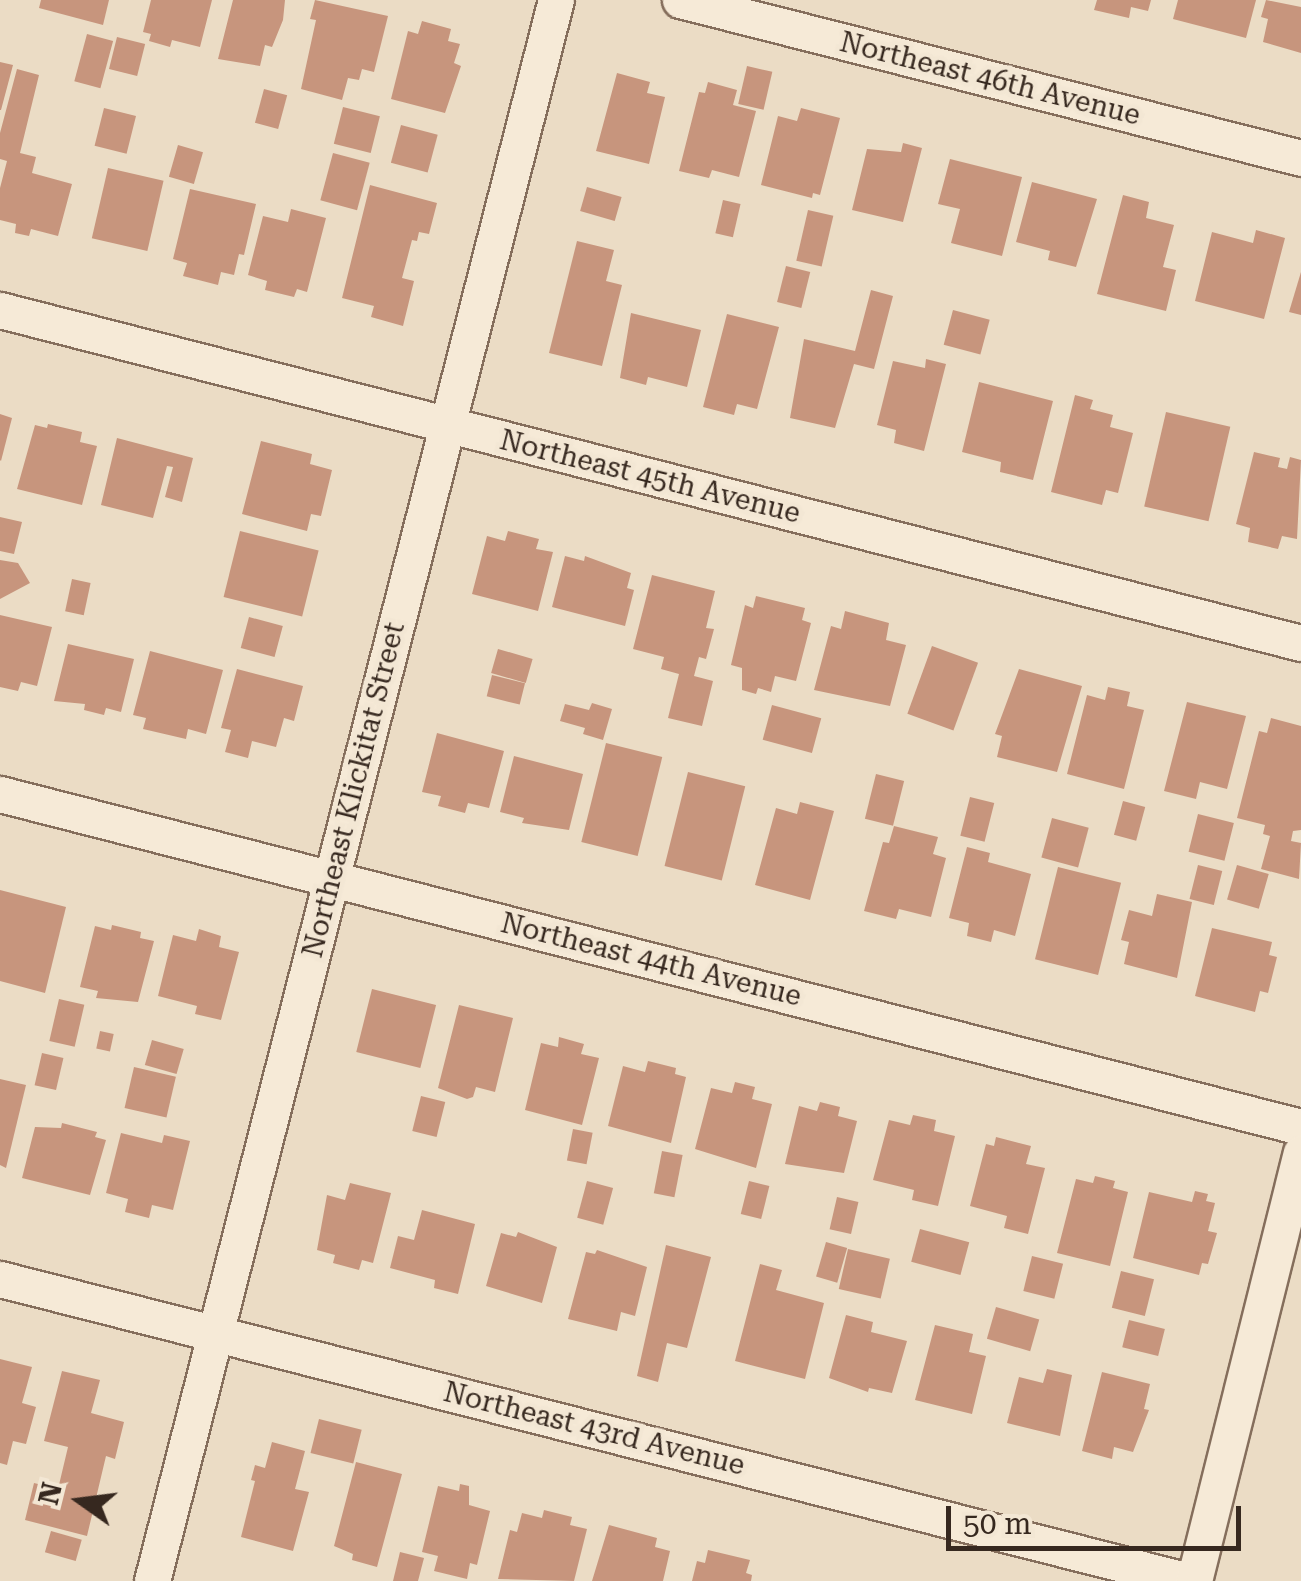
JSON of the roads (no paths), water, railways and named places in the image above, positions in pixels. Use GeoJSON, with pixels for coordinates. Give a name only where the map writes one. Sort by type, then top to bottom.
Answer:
{"type":"FeatureCollection","features":[{"type":"Feature","properties":{"kind":"street","name":"Northeast Klickitat Street"},"geometry":{"type":"LineString","coordinates":[[152,1581],[556,0]]}},
{"type":"Feature","properties":{"kind":"street","name":"Northeast 46th Avenue"},"geometry":{"type":"LineString","coordinates":[[680,0],[1301,158]]}},
{"type":"Feature","properties":{"kind":"street","name":"Northeast 45th Avenue"},"geometry":{"type":"LineString","coordinates":[[0,310],[1301,642]]}},
{"type":"Feature","properties":{"kind":"street","name":"Northeast 44th Avenue"},"geometry":{"type":"LineString","coordinates":[[0,794],[1301,1127]]}},
{"type":"Feature","properties":{"kind":"street"},"geometry":{"type":"LineString","coordinates":[[1191,1581],[1301,1153]]}},
{"type":"Feature","properties":{"kind":"street","name":"Northeast 43rd Avenue"},"geometry":{"type":"LineString","coordinates":[[0,1278],[1191,1581]]}}]}
